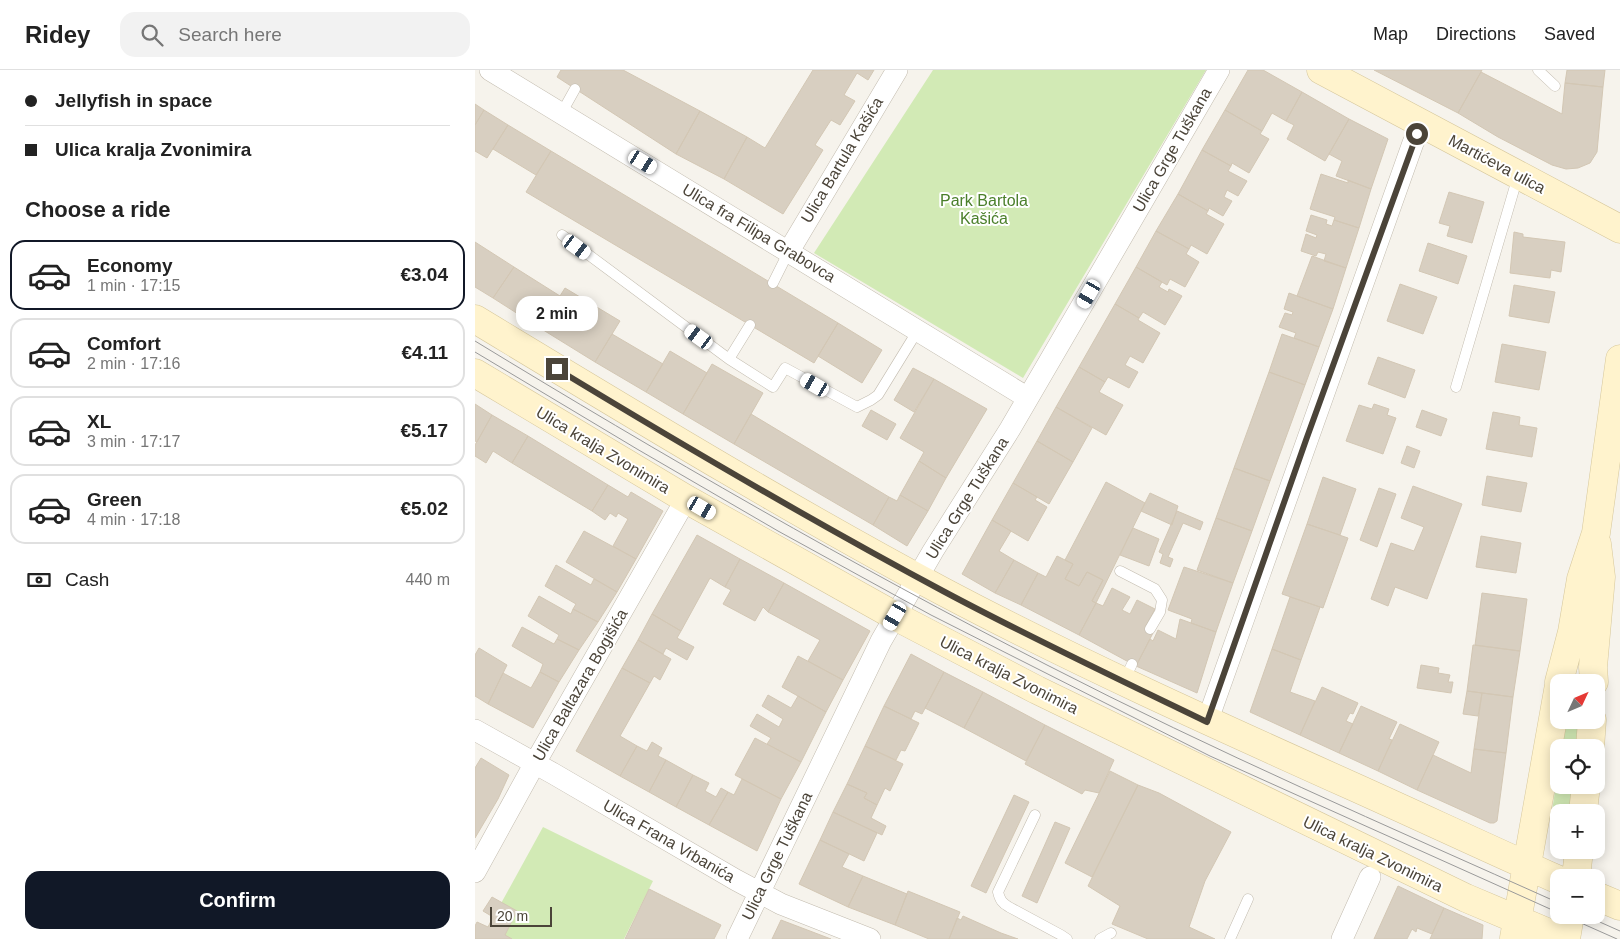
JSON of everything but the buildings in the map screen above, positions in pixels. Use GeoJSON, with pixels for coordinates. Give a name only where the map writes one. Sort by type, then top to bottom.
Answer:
{"type":"FeatureCollection","features":[{"type":"Feature","properties":{"kind":"main road","name":"Martićeva ulica"},"geometry":{"type":"LineString","coordinates":[[1330,72],[1422,124],[1620,229]]}},
{"type":"Feature","properties":{"kind":"main road"},"geometry":{"type":"LineString","coordinates":[[475,320],[751,485],[918,577],[1128,673],[1207,722],[1550,876]]}},
{"type":"Feature","properties":{"kind":"main road"},"geometry":{"type":"LineString","coordinates":[[1562,674],[1572,632],[1581,579],[1596,533],[1620,359]]}},
{"type":"Feature","properties":{"kind":"main road","name":"Ulica kralja Zvonimira"},"geometry":{"type":"LineString","coordinates":[[475,373],[686,499],[895,616],[1037,690],[1465,898],[1515,930],[1565,939]]}},
{"type":"Feature","properties":{"kind":"main road"},"geometry":{"type":"LineString","coordinates":[[1593,674],[1601,577],[1596,533]]}},
{"type":"Feature","properties":{"kind":"main road"},"geometry":{"type":"LineString","coordinates":[[1515,930],[1528,866],[1532,830],[1551,729]]}},
{"type":"Feature","properties":{"kind":"main road"},"geometry":{"type":"LineString","coordinates":[[1605,900],[1620,906]]}},
{"type":"Feature","properties":{"kind":"main road"},"geometry":{"type":"LineString","coordinates":[[1565,939],[1568,924]]}},
{"type":"Feature","properties":{"kind":"street","name":"Ulica fra Filipa Grabovca"},"geometry":{"type":"LineString","coordinates":[[490,70],[1028,398]]}},
{"type":"Feature","properties":{"kind":"street","name":"Ulica Bartula Kašića"},"geometry":{"type":"LineString","coordinates":[[789,251],[897,70]]}},
{"type":"Feature","properties":{"kind":"street","name":"Ulica Grge Tuškana"},"geometry":{"type":"LineString","coordinates":[[737,939],[881,641],[1028,398],[1219,70]]}},
{"type":"Feature","properties":{"kind":"street"},"geometry":{"type":"LineString","coordinates":[[1207,722],[1409,152],[1422,124]]}},
{"type":"Feature","properties":{"kind":"street","name":"Ulica Baltazara Bogišića"},"geometry":{"type":"LineString","coordinates":[[475,872],[686,499]]}},
{"type":"Feature","properties":{"kind":"street","name":"Ulica Frana Vrbanića"},"geometry":{"type":"LineString","coordinates":[[475,730],[760,893],[781,904],[870,939]]}},
{"type":"Feature","properties":{"kind":"street"},"geometry":{"type":"LineString","coordinates":[[1342,939],[1370,877]]}},
{"type":"Feature","properties":{"kind":"lane"},"geometry":{"type":"LineString","coordinates":[[1537,70],[1555,86]]}},
{"type":"Feature","properties":{"kind":"lane"},"geometry":{"type":"LineString","coordinates":[[561,114],[575,89]]}},
{"type":"Feature","properties":{"kind":"lane"},"geometry":{"type":"LineString","coordinates":[[1456,387],[1518,175]]}},
{"type":"Feature","properties":{"kind":"lane"},"geometry":{"type":"LineString","coordinates":[[561,235],[729,359],[773,387],[785,368],[857,408],[878,395],[918,330]]}},
{"type":"Feature","properties":{"kind":"lane"},"geometry":{"type":"LineString","coordinates":[[773,283],[789,251]]}},
{"type":"Feature","properties":{"kind":"lane"},"geometry":{"type":"LineString","coordinates":[[729,359],[750,325]]}},
{"type":"Feature","properties":{"kind":"lane"},"geometry":{"type":"LineString","coordinates":[[1120,571],[1155,588],[1162,600],[1160,612],[1150,629]]}},
{"type":"Feature","properties":{"kind":"lane"},"geometry":{"type":"LineString","coordinates":[[1035,815],[998,892],[1002,903],[1067,939]]}},
{"type":"Feature","properties":{"kind":"lane"},"geometry":{"type":"LineString","coordinates":[[1230,939],[1249,899]]}},
{"type":"Feature","properties":{"kind":"lane"},"geometry":{"type":"LineString","coordinates":[[1100,939],[1111,933]]}},
{"type":"Feature","properties":{"kind":"green space","name":"Park Bartola Kašića"},"geometry":{"type":"Polygon","coordinates":[[[933,70],[1206,70],[1023,378],[814,253],[933,70]]]}},
{"type":"Feature","properties":{"kind":"green space"},"geometry":{"type":"Polygon","coordinates":[[[1564,729],[1580,729],[1580,739],[1562,739],[1564,729]]]}},
{"type":"Feature","properties":{"kind":"green space"},"geometry":{"type":"Polygon","coordinates":[[[1555,794],[1573,794],[1571,804],[1553,804],[1555,794]]]}},
{"type":"Feature","properties":{"kind":"green space"},"geometry":{"type":"Polygon","coordinates":[[[543,827],[653,881],[624,939],[512,939],[488,927],[543,827]]]}},
{"type":"Feature","properties":{"kind":"tram line"},"geometry":{"type":"LineString","coordinates":[[475,341],[616,426],[830,549],[1047,665],[1237,758],[1550,899]]}},
{"type":"Feature","properties":{"kind":"tram line"},"geometry":{"type":"LineString","coordinates":[[475,352],[778,531],[931,615],[1210,756],[1550,909]]}},
{"type":"Feature","properties":{"kind":"tram line"},"geometry":{"type":"LineString","coordinates":[[1583,924],[1617,939]]}},
{"type":"Feature","properties":{"kind":"tram line"},"geometry":{"type":"LineString","coordinates":[[1604,924],[1620,931]]}},
{"type":"Feature","properties":{"kind":"route"},"geometry":{"type":"LineString","coordinates":[[557,369],[759,490],[944,592],[1207,722],[1306,440],[1417,134]]}}]}
